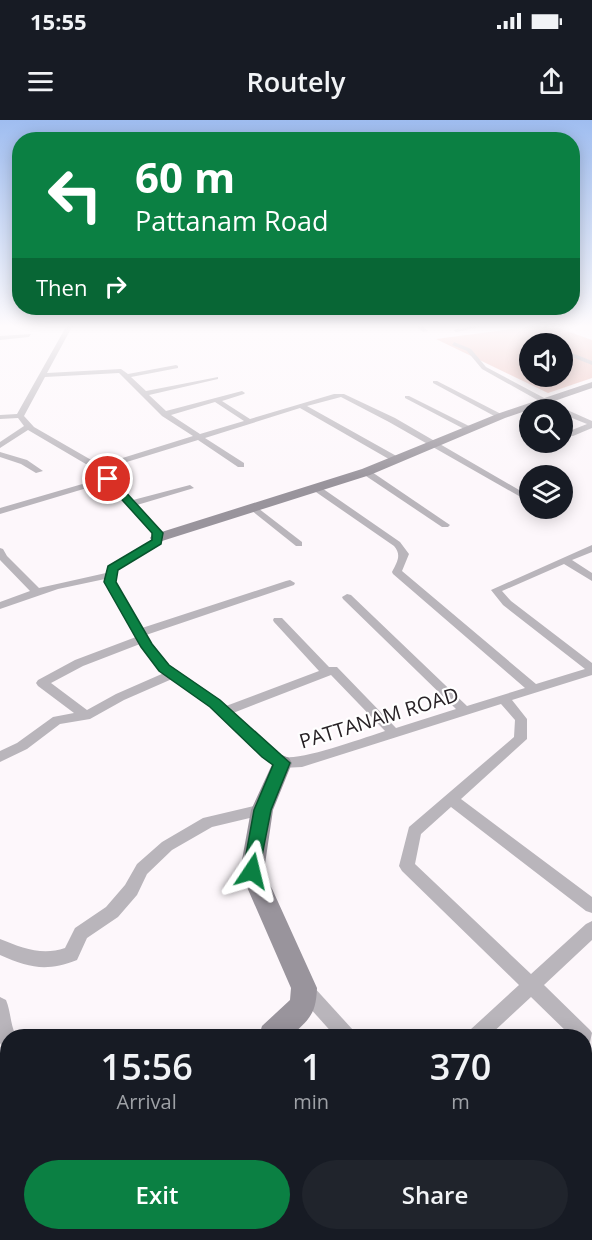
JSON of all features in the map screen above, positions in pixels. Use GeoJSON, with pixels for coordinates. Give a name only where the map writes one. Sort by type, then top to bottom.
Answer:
{"type":"FeatureCollection","features":[{"type":"Feature","properties":{"kind":"street"},"geometry":{"type":"LineString","coordinates":[[21,416],[41,377]]}},
{"type":"Feature","properties":{"kind":"street"},"geometry":{"type":"LineString","coordinates":[[127,377],[165,414],[241,465]]}},
{"type":"Feature","properties":{"kind":"street"},"geometry":{"type":"LineString","coordinates":[[500,377],[538,399]]}},
{"type":"Feature","properties":{"kind":"street"},"geometry":{"type":"LineString","coordinates":[[144,394],[216,378]]}},
{"type":"Feature","properties":{"kind":"street"},"geometry":{"type":"LineString","coordinates":[[435,382],[501,416]]}},
{"type":"Feature","properties":{"kind":"street"},"geometry":{"type":"LineString","coordinates":[[548,399],[592,385]]}},
{"type":"Feature","properties":{"kind":"street"},"geometry":{"type":"LineString","coordinates":[[165,414],[242,393]]}},
{"type":"Feature","properties":{"kind":"street"},"geometry":{"type":"LineString","coordinates":[[99,468],[342,395],[435,444],[519,492]]}},
{"type":"Feature","properties":{"kind":"street"},"geometry":{"type":"LineString","coordinates":[[407,397],[471,429]]}},
{"type":"Feature","properties":{"kind":"street"},"geometry":{"type":"LineString","coordinates":[[215,399],[250,422]]}},
{"type":"Feature","properties":{"kind":"street"},"geometry":{"type":"LineString","coordinates":[[303,407],[397,460]]}},
{"type":"Feature","properties":{"kind":"street"},"geometry":{"type":"LineString","coordinates":[[157,538],[366,472],[519,409]]}},
{"type":"Feature","properties":{"kind":"street"},"geometry":{"type":"LineString","coordinates":[[0,417],[21,416]]}},
{"type":"Feature","properties":{"kind":"street"},"geometry":{"type":"LineString","coordinates":[[0,606],[36,591],[81,579],[111,575],[112,568],[157,542],[158,533],[99,468],[28,426],[21,416]]}},
{"type":"Feature","properties":{"kind":"street"},"geometry":{"type":"LineString","coordinates":[[573,416],[592,424]]}},
{"type":"Feature","properties":{"kind":"street"},"geometry":{"type":"LineString","coordinates":[[573,433],[592,424]]}},
{"type":"Feature","properties":{"kind":"street"},"geometry":{"type":"LineString","coordinates":[[0,446],[28,426]]}},
{"type":"Feature","properties":{"kind":"street"},"geometry":{"type":"LineString","coordinates":[[0,454],[24,462],[39,471]]}},
{"type":"Feature","properties":{"kind":"street"},"geometry":{"type":"LineString","coordinates":[[366,472],[445,525]]}},
{"type":"Feature","properties":{"kind":"street"},"geometry":{"type":"LineString","coordinates":[[2,507],[108,479]]}},
{"type":"Feature","properties":{"kind":"street"},"geometry":{"type":"LineString","coordinates":[[130,504],[190,488]]}},
{"type":"Feature","properties":{"kind":"street"},"geometry":{"type":"LineString","coordinates":[[316,488],[405,551],[397,572],[534,689]]}},
{"type":"Feature","properties":{"kind":"street"},"geometry":{"type":"LineString","coordinates":[[254,508],[299,544]]}},
{"type":"Feature","properties":{"kind":"street"},"geometry":{"type":"LineString","coordinates":[[592,548],[567,561],[496,590],[507,603],[592,670]]}},
{"type":"Feature","properties":{"kind":"street"},"geometry":{"type":"LineString","coordinates":[[0,551],[36,591]]}},
{"type":"Feature","properties":{"kind":"street"},"geometry":{"type":"LineString","coordinates":[[567,561],[592,578]]}},
{"type":"Feature","properties":{"kind":"street","name":"PATTANAM ROAD"},"geometry":{"type":"LineString","coordinates":[[111,575],[110,582],[141,636],[164,668],[224,712],[267,753],[282,763],[302,762],[592,670]]}},
{"type":"Feature","properties":{"kind":"street"},"geometry":{"type":"LineString","coordinates":[[86,716],[42,683],[79,663],[141,636],[290,582]]}},
{"type":"Feature","properties":{"kind":"street"},"geometry":{"type":"LineString","coordinates":[[346,597],[464,711]]}},
{"type":"Feature","properties":{"kind":"street"},"geometry":{"type":"LineString","coordinates":[[278,620],[327,672]]}},
{"type":"Feature","properties":{"kind":"street"},"geometry":{"type":"LineString","coordinates":[[224,712],[333,670],[393,732]]}},
{"type":"Feature","properties":{"kind":"street"},"geometry":{"type":"LineString","coordinates":[[0,757],[22,746],[57,720],[86,716],[120,697],[172,674]]}},
{"type":"Feature","properties":{"kind":"street"},"geometry":{"type":"LineString","coordinates":[[504,699],[521,719],[520,739],[414,831],[407,866],[576,1029]]}},
{"type":"Feature","properties":{"kind":"street"},"geometry":{"type":"LineString","coordinates":[[282,763],[262,810],[252,871],[304,988],[341,1029]]}},
{"type":"Feature","properties":{"kind":"street"},"geometry":{"type":"LineString","coordinates":[[451,799],[592,906]]}},
{"type":"Feature","properties":{"kind":"street"},"geometry":{"type":"LineString","coordinates":[[0,947],[27,958],[54,961],[71,954],[81,933],[112,912],[131,890],[142,869],[166,846],[208,822],[262,810]]}},
{"type":"Feature","properties":{"kind":"street"},"geometry":{"type":"LineString","coordinates":[[484,1029],[592,929]]}},
{"type":"Feature","properties":{"kind":"street"},"geometry":{"type":"LineString","coordinates":[[279,1029],[303,1006],[304,988]]}},
{"type":"Feature","properties":{"kind":"street"},"geometry":{"type":"LineString","coordinates":[[0,1006],[2,1029]]}},
{"type":"Feature","properties":{"kind":"shaded area"},"geometry":{"type":"Polygon","coordinates":[[[573,377],[592,378],[573,384],[573,377]]]}},
{"type":"Feature","properties":{"kind":"shaded area"},"geometry":{"type":"Polygon","coordinates":[[[536,387],[566,387],[548,393],[536,387]]]}},
{"type":"Feature","properties":{"kind":"route"},"geometry":{"type":"LineString","coordinates":[[108,479],[158,533],[157,542],[112,568],[110,582],[147,647],[164,668],[215,703],[267,753],[282,763],[262,810],[252,871]]}}]}
